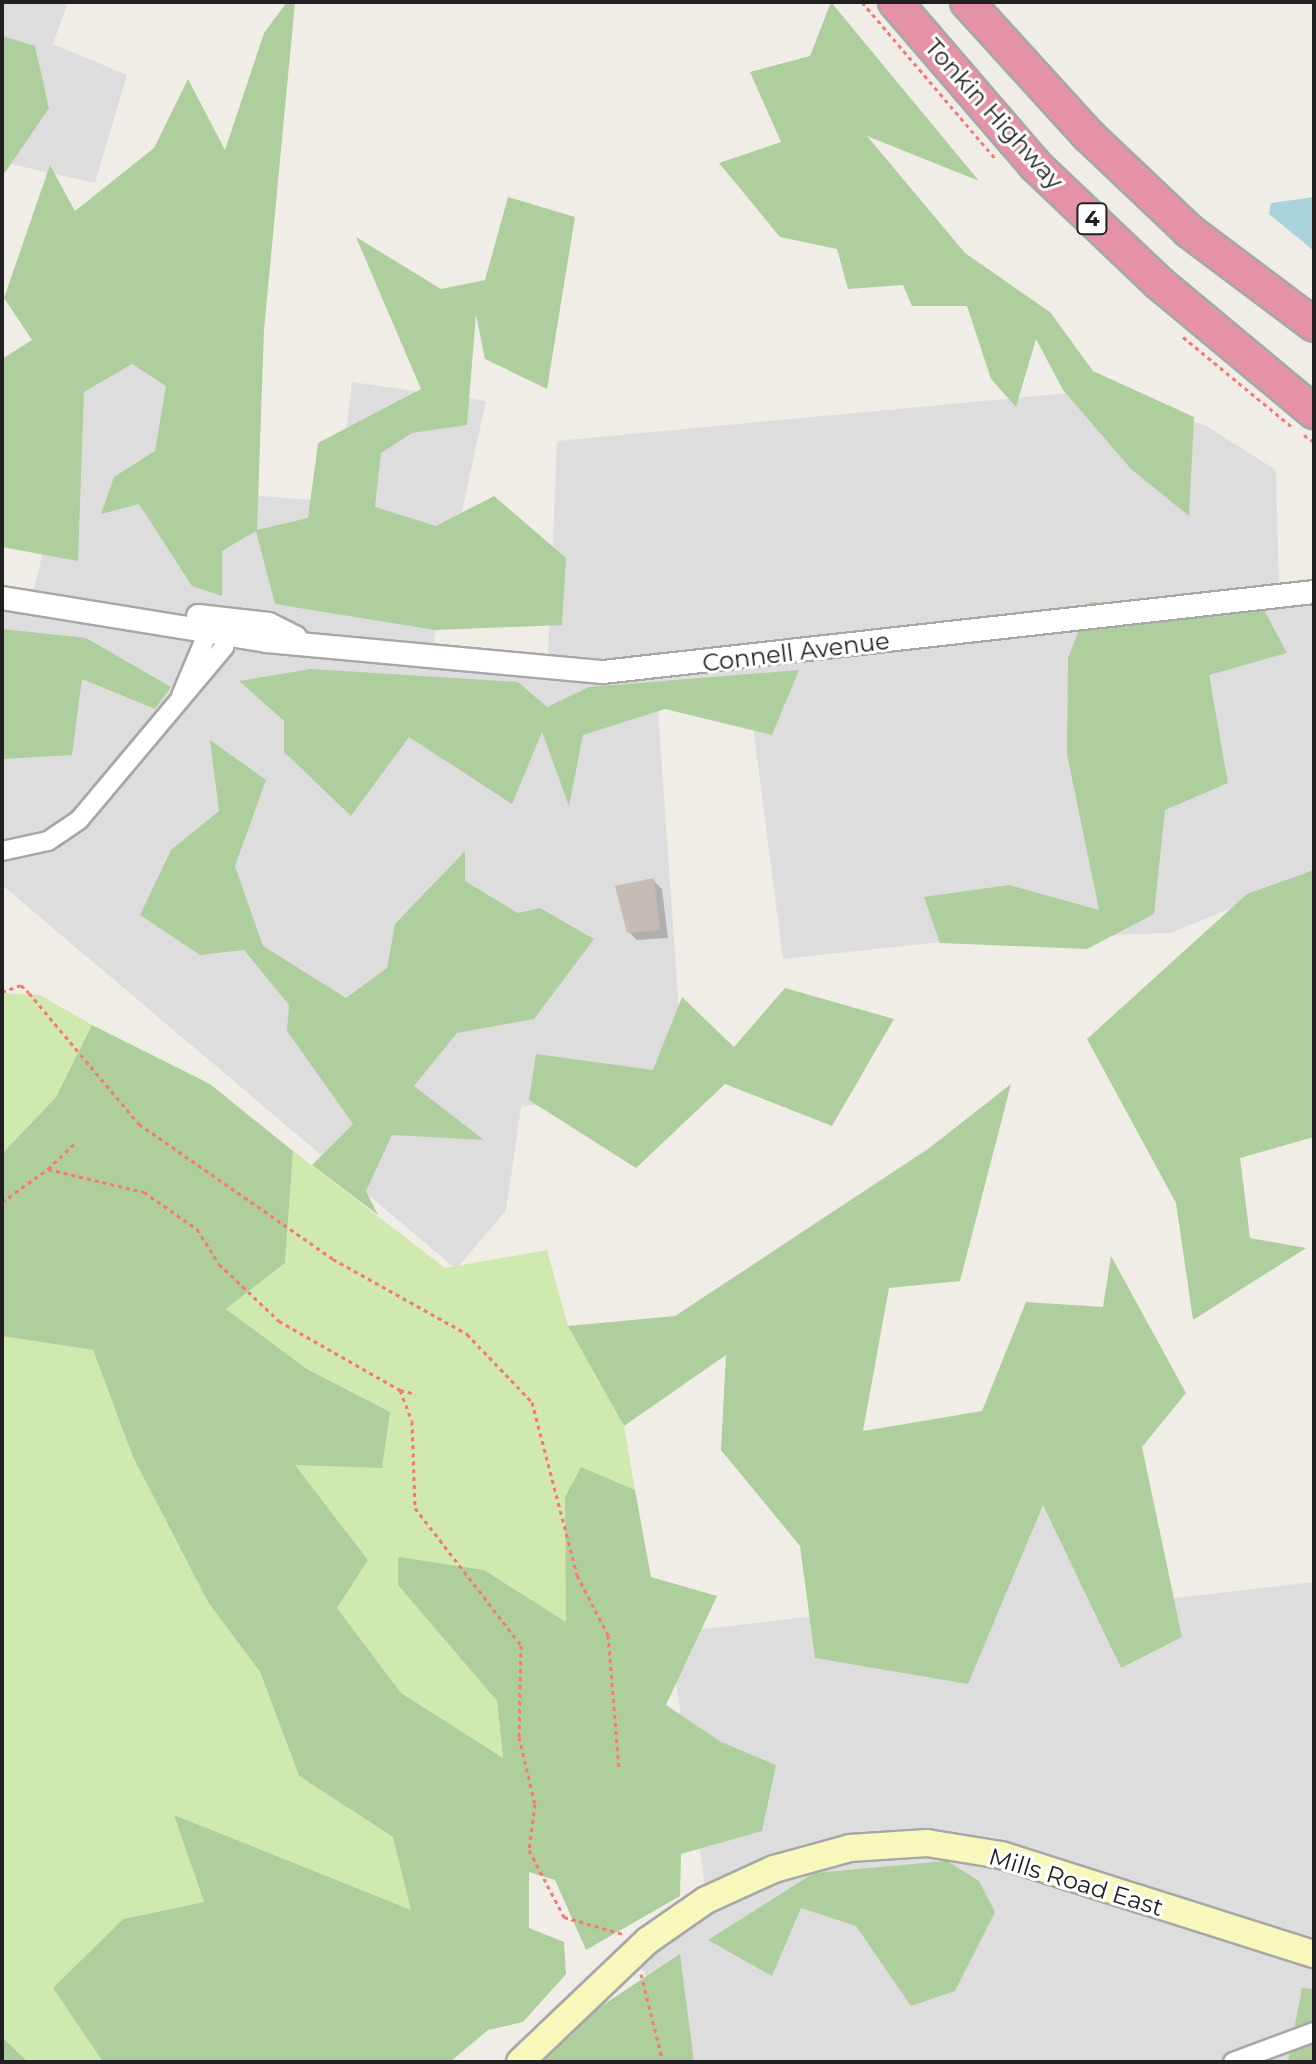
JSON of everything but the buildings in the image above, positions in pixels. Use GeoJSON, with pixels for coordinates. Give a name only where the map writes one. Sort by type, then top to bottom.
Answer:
{"type":"FeatureCollection","features":[{"type":"Feature","properties":{"kind":"highway","name":"Tonkin Highway"},"geometry":{"type":"LineString","coordinates":[[895,2],[1035,165],[1159,283],[1314,412]]}},
{"type":"Feature","properties":{"kind":"highway","name":"4"},"geometry":{"type":"LineString","coordinates":[[967,2],[1178,220],[1314,325]]}},
{"type":"Feature","properties":{"kind":"main road","name":"Mills Road East"},"geometry":{"type":"LineString","coordinates":[[520,2062],[642,1946],[706,1900],[774,1869],[850,1848],[927,1843],[1001,1855],[1314,1954]]}},
{"type":"Feature","properties":{"kind":"street","name":"Connell Avenue"},"geometry":{"type":"LineString","coordinates":[[2,598],[220,629],[269,624],[296,638],[505,668],[603,672],[1308,596]]}},
{"type":"Feature","properties":{"kind":"street"},"geometry":{"type":"LineString","coordinates":[[2,851],[48,841],[79,820],[181,696],[220,629]]}},
{"type":"Feature","properties":{"kind":"street"},"geometry":{"type":"LineString","coordinates":[[1233,2062],[1314,2032]]}},
{"type":"Feature","properties":{"kind":"path"},"geometry":{"type":"LineString","coordinates":[[1314,501],[1314,518]]}},
{"type":"Feature","properties":{"kind":"path"},"geometry":{"type":"LineString","coordinates":[[2,992],[14,985],[29,993],[139,1124],[333,1259],[467,1334],[532,1402],[577,1575],[608,1635],[619,1769]]}},
{"type":"Feature","properties":{"kind":"path"},"geometry":{"type":"LineString","coordinates":[[2,1202],[48,1169],[74,1144]]}},
{"type":"Feature","properties":{"kind":"path"},"geometry":{"type":"LineString","coordinates":[[48,1169],[154,1197],[197,1229],[260,1306],[400,1390],[416,1394]]}},
{"type":"Feature","properties":{"kind":"path"},"geometry":{"type":"LineString","coordinates":[[400,1390],[412,1421],[415,1508],[521,1645],[519,1737],[535,1804],[529,1850],[564,1917],[642,1946],[663,2062]]}},
{"type":"Feature","properties":{"kind":"shaded area"},"geometry":{"type":"Polygon","coordinates":[[[2,2],[68,2],[53,44],[127,75],[95,183],[2,162],[2,2]]]}},
{"type":"Feature","properties":{"kind":"shaded area"},"geometry":{"type":"Polygon","coordinates":[[[99,320],[263,346],[227,493],[337,502],[352,382],[486,401],[433,644],[548,655],[557,441],[1079,392],[1205,425],[1276,470],[1279,586],[1314,585],[1314,874],[1171,933],[950,941],[783,959],[747,680],[656,682],[684,1082],[521,1107],[506,1211],[456,1269],[2,885],[2,587],[34,589],[99,320]]]}},
{"type":"Feature","properties":{"kind":"shaded area"},"geometry":{"type":"Polygon","coordinates":[[[1078,1467],[1124,1604],[1314,1582],[1314,2062],[668,2062],[656,1995],[630,1946],[705,1887],[669,1633],[833,1614],[975,1486],[1078,1467]]]}},
{"type":"Feature","properties":{"kind":"green space"},"geometry":{"type":"Polygon","coordinates":[[[287,2],[295,2],[264,330],[257,530],[308,518],[318,443],[421,389],[356,237],[441,289],[485,280],[508,197],[575,217],[547,389],[485,359],[476,315],[467,425],[412,433],[381,453],[375,507],[436,526],[494,496],[566,558],[562,625],[435,630],[275,604],[256,531],[222,551],[222,596],[192,586],[139,504],[101,514],[114,477],[155,451],[166,386],[132,364],[84,392],[78,561],[2,547],[2,359],[32,340],[4,298],[50,165],[75,211],[154,148],[188,79],[225,150],[264,33],[287,2]]]}},
{"type":"Feature","properties":{"kind":"green space"},"geometry":{"type":"Polygon","coordinates":[[[831,2],[979,181],[867,136],[965,253],[1050,312],[1093,371],[1194,417],[1189,516],[1131,469],[1063,390],[1036,339],[1016,407],[991,379],[967,306],[912,306],[903,285],[848,289],[837,249],[780,237],[719,163],[781,142],[750,72],[810,56],[831,2]]]}},
{"type":"Feature","properties":{"kind":"green space"},"geometry":{"type":"Polygon","coordinates":[[[2,36],[35,46],[49,108],[2,177],[2,36]]]}},
{"type":"Feature","properties":{"kind":"green space"},"geometry":{"type":"Polygon","coordinates":[[[1090,602],[1264,610],[1287,653],[1209,675],[1228,783],[1165,810],[1154,914],[1087,949],[940,943],[924,897],[1009,885],[1099,910],[1067,754],[1068,658],[1090,602]]]}},
{"type":"Feature","properties":{"kind":"green space"},"geometry":{"type":"Polygon","coordinates":[[[2,629],[86,638],[171,687],[155,709],[82,679],[72,755],[2,759],[2,629]]]}},
{"type":"Feature","properties":{"kind":"green space"},"geometry":{"type":"Polygon","coordinates":[[[311,669],[518,682],[547,707],[589,687],[799,670],[772,735],[665,709],[583,735],[569,806],[542,732],[512,804],[409,737],[351,816],[284,752],[284,721],[239,681],[311,669]]]}},
{"type":"Feature","properties":{"kind":"green space"},"geometry":{"type":"Polygon","coordinates":[[[210,740],[266,780],[235,866],[263,946],[346,998],[387,968],[395,924],[465,851],[465,881],[518,913],[540,908],[594,939],[534,1019],[457,1033],[414,1086],[484,1140],[392,1135],[366,1191],[378,1215],[312,1165],[353,1124],[287,1031],[289,1005],[244,950],[200,955],[140,915],[171,850],[219,811],[210,740]]]}},
{"type":"Feature","properties":{"kind":"green space"},"geometry":{"type":"Polygon","coordinates":[[[1314,870],[1314,1137],[1240,1158],[1250,1238],[1306,1248],[1193,1320],[1176,1203],[1087,1039],[1247,894],[1314,870]]]}},
{"type":"Feature","properties":{"kind":"green space"},"geometry":{"type":"Polygon","coordinates":[[[785,988],[894,1019],[832,1126],[725,1084],[636,1168],[529,1100],[536,1054],[653,1070],[682,997],[734,1047],[785,988]]]}},
{"type":"Feature","properties":{"kind":"green space"},"geometry":{"type":"Polygon","coordinates":[[[2,993],[40,995],[92,1025],[56,1097],[2,1154],[2,993]]]}},
{"type":"Feature","properties":{"kind":"green space"},"geometry":{"type":"Polygon","coordinates":[[[92,1025],[210,1084],[293,1151],[285,1263],[226,1309],[307,1369],[390,1412],[382,1468],[295,1465],[368,1560],[337,1608],[401,1693],[503,1758],[497,1701],[398,1585],[398,1557],[484,1570],[566,1622],[565,1497],[581,1467],[635,1490],[651,1577],[717,1596],[666,1705],[721,1742],[776,1765],[762,1831],[681,1854],[680,1896],[586,1950],[555,1880],[529,1872],[529,1928],[564,1942],[566,1974],[523,2022],[488,2030],[450,2062],[103,2062],[53,1988],[123,1919],[204,1902],[174,1815],[411,1910],[393,1837],[299,1776],[260,1672],[208,1602],[133,1457],[93,1350],[2,1336],[2,1154],[56,1097],[92,1025]]]}},
{"type":"Feature","properties":{"kind":"green space"},"geometry":{"type":"Polygon","coordinates":[[[1011,1084],[960,1281],[889,1288],[863,1431],[982,1411],[1026,1302],[1103,1307],[1111,1256],[1186,1393],[1142,1447],[1182,1637],[1121,1668],[1043,1505],[968,1684],[815,1658],[800,1546],[721,1450],[726,1355],[624,1426],[568,1326],[675,1316],[928,1149],[1011,1084]]]}},
{"type":"Feature","properties":{"kind":"green space"},"geometry":{"type":"Polygon","coordinates":[[[293,1151],[445,1268],[547,1250],[568,1326],[624,1426],[635,1490],[581,1468],[565,1497],[567,1623],[484,1570],[399,1586],[497,1701],[503,1759],[401,1693],[337,1608],[368,1560],[294,1464],[390,1412],[307,1369],[226,1309],[285,1263],[293,1151]]]}},
{"type":"Feature","properties":{"kind":"green space"},"geometry":{"type":"Polygon","coordinates":[[[2,1336],[93,1350],[133,1457],[208,1602],[260,1672],[299,1776],[393,1837],[412,1911],[175,1816],[204,1902],[123,1919],[53,1988],[103,2062],[28,2062],[2,2037],[2,1336]]]}},
{"type":"Feature","properties":{"kind":"green space"},"geometry":{"type":"Polygon","coordinates":[[[947,1861],[979,1881],[995,1912],[955,1991],[911,2006],[856,1926],[801,1908],[772,1976],[708,1940],[814,1873],[947,1861]]]}},
{"type":"Feature","properties":{"kind":"green space"},"geometry":{"type":"Polygon","coordinates":[[[680,1954],[694,2062],[534,2062],[556,2036],[680,1954]]]}},
{"type":"Feature","properties":{"kind":"green space"},"geometry":{"type":"Polygon","coordinates":[[[1302,1988],[1314,1989],[1314,2062],[1288,2062],[1302,1988]]]}},
{"type":"Feature","properties":{"kind":"green space"},"geometry":{"type":"Polygon","coordinates":[[[2,2037],[28,2062],[2,2062],[2,2037]]]}},
{"type":"Feature","properties":{"kind":"water"},"geometry":{"type":"Polygon","coordinates":[[[1314,197],[1314,251],[1269,214],[1271,203],[1314,197]]]}}]}
